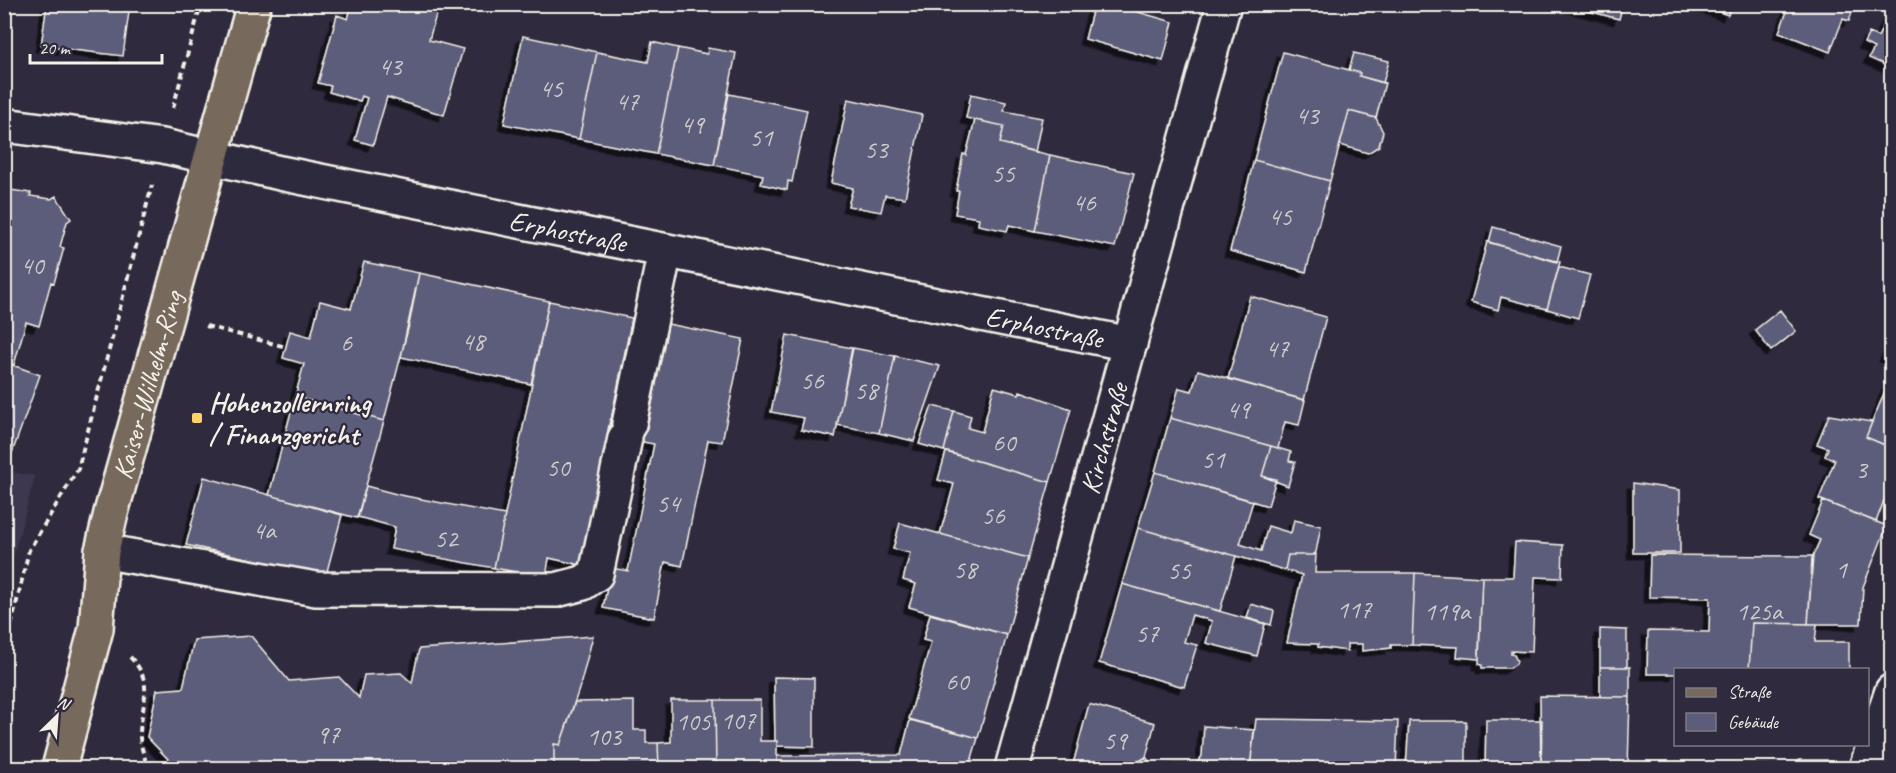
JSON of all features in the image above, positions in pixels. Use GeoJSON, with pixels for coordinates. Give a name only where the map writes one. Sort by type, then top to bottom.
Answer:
{"type":"FeatureCollection","features":[{"type":"Feature","properties":{"kind":"main road","name":"Kaiser-Wilhelm-Ring"},"geometry":{"type":"LineString","coordinates":[[59,768],[96,629],[102,551],[132,432],[254,4]]}},
{"type":"Feature","properties":{"kind":"street","name":"Kirchstraße"},"geometry":{"type":"LineString","coordinates":[[1012,768],[1224,4]]}},
{"type":"Feature","properties":{"kind":"street","name":"Erphostraße"},"geometry":{"type":"LineString","coordinates":[[4,125],[163,146],[280,173],[1130,344]]}},
{"type":"Feature","properties":{"kind":"street"},"geometry":{"type":"LineString","coordinates":[[102,551],[316,590],[556,590],[583,584],[596,574],[665,251]]}},
{"type":"Feature","properties":{"kind":"street"},"geometry":{"type":"LineString","coordinates":[[1866,768],[1892,691]]}},
{"type":"Feature","properties":{"kind":"path"},"geometry":{"type":"LineString","coordinates":[[4,656],[29,550],[78,469],[201,4]]}},
{"type":"Feature","properties":{"kind":"path"},"geometry":{"type":"LineString","coordinates":[[206,326],[286,346]]}},
{"type":"Feature","properties":{"kind":"path"},"geometry":{"type":"LineString","coordinates":[[128,655],[142,674],[147,690],[140,734],[148,768]]}},
{"type":"Feature","properties":{"kind":"shaded area"},"geometry":{"type":"Polygon","coordinates":[[[4,471],[35,476],[5,588],[4,471]]]}},
{"type":"Feature","properties":{"kind":"building"},"geometry":{"type":"Polygon","coordinates":[[[47,4],[130,4],[123,56],[41,46],[47,4]]]}},
{"type":"Feature","properties":{"kind":"building"},"geometry":{"type":"Polygon","coordinates":[[[352,4],[439,4],[429,40],[463,49],[444,115],[387,97],[373,145],[355,140],[367,98],[362,96],[360,101],[329,92],[331,86],[318,83],[337,15],[348,19],[352,4]]]}},
{"type":"Feature","properties":{"kind":"building"},"geometry":{"type":"Polygon","coordinates":[[[1094,4],[1110,4],[1173,22],[1163,61],[1085,39],[1094,4]]]}},
{"type":"Feature","properties":{"kind":"building"},"geometry":{"type":"Polygon","coordinates":[[[1562,4],[1623,4],[1619,19],[1562,4]]]}},
{"type":"Feature","properties":{"kind":"building"},"geometry":{"type":"Polygon","coordinates":[[[1697,4],[1732,4],[1728,15],[1697,4]]]}},
{"type":"Feature","properties":{"kind":"building"},"geometry":{"type":"Polygon","coordinates":[[[1790,4],[1855,4],[1849,21],[1843,19],[1830,52],[1779,32],[1790,4]]]}},
{"type":"Feature","properties":{"kind":"building"},"geometry":{"type":"Polygon","coordinates":[[[1892,8],[1892,68],[1869,58],[1874,48],[1864,43],[1869,33],[1878,37],[1892,8]]]}},
{"type":"Feature","properties":{"kind":"building"},"geometry":{"type":"Polygon","coordinates":[[[523,36],[597,52],[579,139],[504,124],[523,36]]]}},
{"type":"Feature","properties":{"kind":"building"},"geometry":{"type":"Polygon","coordinates":[[[652,42],[678,48],[656,154],[579,139],[597,52],[648,62],[652,42]]]}},
{"type":"Feature","properties":{"kind":"building"},"geometry":{"type":"Polygon","coordinates":[[[678,48],[707,54],[708,48],[736,53],[714,165],[656,154],[678,48]]]}},
{"type":"Feature","properties":{"kind":"building"},"geometry":{"type":"Polygon","coordinates":[[[1283,52],[1360,73],[1359,76],[1385,83],[1376,118],[1349,111],[1330,181],[1254,160],[1283,52]]]}},
{"type":"Feature","properties":{"kind":"building"},"geometry":{"type":"Polygon","coordinates":[[[1354,53],[1389,61],[1383,83],[1359,76],[1360,73],[1349,70],[1354,53]]]}},
{"type":"Feature","properties":{"kind":"building"},"geometry":{"type":"Polygon","coordinates":[[[729,94],[807,110],[792,182],[788,181],[787,190],[761,184],[763,175],[714,165],[729,94]]]}},
{"type":"Feature","properties":{"kind":"building"},"geometry":{"type":"Polygon","coordinates":[[[971,94],[1006,102],[1004,111],[1042,118],[1035,152],[1000,143],[1004,126],[966,118],[971,94]]]}},
{"type":"Feature","properties":{"kind":"building"},"geometry":{"type":"Polygon","coordinates":[[[848,99],[922,115],[905,198],[885,195],[881,212],[848,206],[853,188],[831,183],[848,99]]]}},
{"type":"Feature","properties":{"kind":"building"},"geometry":{"type":"Polygon","coordinates":[[[1349,111],[1376,118],[1383,132],[1379,146],[1368,153],[1340,145],[1349,111]]]}},
{"type":"Feature","properties":{"kind":"building"},"geometry":{"type":"Polygon","coordinates":[[[975,120],[1004,126],[1000,143],[1050,155],[1035,231],[1009,225],[1007,231],[978,225],[979,218],[955,214],[959,191],[956,191],[963,154],[966,155],[975,120]]]}},
{"type":"Feature","properties":{"kind":"building"},"geometry":{"type":"Polygon","coordinates":[[[1050,155],[1134,173],[1115,247],[1035,231],[1050,155]]]}},
{"type":"Feature","properties":{"kind":"building"},"geometry":{"type":"Polygon","coordinates":[[[1254,160],[1330,181],[1306,272],[1230,251],[1254,160]]]}},
{"type":"Feature","properties":{"kind":"building"},"geometry":{"type":"Polygon","coordinates":[[[4,189],[51,199],[56,196],[71,219],[67,222],[60,247],[64,248],[54,283],[51,282],[39,326],[26,322],[14,365],[4,362],[4,189]]]}},
{"type":"Feature","properties":{"kind":"building"},"geometry":{"type":"Polygon","coordinates":[[[1493,227],[1561,246],[1557,262],[1489,242],[1493,227]]]}},
{"type":"Feature","properties":{"kind":"building"},"geometry":{"type":"Polygon","coordinates":[[[1487,242],[1560,262],[1547,309],[1501,297],[1498,310],[1471,302],[1487,242]]]}},
{"type":"Feature","properties":{"kind":"building"},"geometry":{"type":"Polygon","coordinates":[[[364,262],[419,273],[409,325],[384,421],[295,397],[304,364],[283,358],[290,331],[311,337],[320,301],[351,309],[364,262]]]}},
{"type":"Feature","properties":{"kind":"building"},"geometry":{"type":"Polygon","coordinates":[[[1559,267],[1590,275],[1578,318],[1547,309],[1559,267]]]}},
{"type":"Feature","properties":{"kind":"building"},"geometry":{"type":"Polygon","coordinates":[[[419,273],[549,301],[531,384],[401,357],[419,273]]]}},
{"type":"Feature","properties":{"kind":"building"},"geometry":{"type":"Polygon","coordinates":[[[1250,296],[1326,317],[1304,400],[1228,379],[1250,296]]]}},
{"type":"Feature","properties":{"kind":"building"},"geometry":{"type":"Polygon","coordinates":[[[549,301],[632,318],[581,565],[549,558],[546,577],[494,568],[549,301]]]}},
{"type":"Feature","properties":{"kind":"building"},"geometry":{"type":"Polygon","coordinates":[[[1780,310],[1796,331],[1771,351],[1755,330],[1780,310]]]}},
{"type":"Feature","properties":{"kind":"building"},"geometry":{"type":"Polygon","coordinates":[[[668,324],[743,339],[722,442],[708,440],[682,566],[665,562],[654,618],[603,608],[611,568],[628,571],[654,444],[607,435],[610,420],[647,428],[668,324]]]}},
{"type":"Feature","properties":{"kind":"building"},"geometry":{"type":"Polygon","coordinates":[[[787,335],[852,348],[835,437],[801,430],[804,418],[771,412],[787,335]]]}},
{"type":"Feature","properties":{"kind":"building"},"geometry":{"type":"Polygon","coordinates":[[[1892,341],[1892,359],[1885,356],[1892,341]]]}},
{"type":"Feature","properties":{"kind":"building"},"geometry":{"type":"Polygon","coordinates":[[[853,348],[895,356],[879,433],[837,425],[853,348]]]}},
{"type":"Feature","properties":{"kind":"building"},"geometry":{"type":"Polygon","coordinates":[[[895,356],[940,366],[914,441],[879,433],[895,356]]]}},
{"type":"Feature","properties":{"kind":"building"},"geometry":{"type":"Polygon","coordinates":[[[4,362],[40,375],[11,456],[9,454],[4,466],[4,362]]]}},
{"type":"Feature","properties":{"kind":"building"},"geometry":{"type":"Polygon","coordinates":[[[1198,370],[1305,400],[1299,425],[1285,422],[1278,448],[1170,418],[1179,388],[1192,391],[1198,370]]]}},
{"type":"Feature","properties":{"kind":"building"},"geometry":{"type":"Polygon","coordinates":[[[1892,374],[1892,448],[1866,437],[1892,374]]]}},
{"type":"Feature","properties":{"kind":"building"},"geometry":{"type":"Polygon","coordinates":[[[994,387],[1019,394],[1020,391],[1071,409],[1050,482],[944,451],[954,411],[971,416],[968,428],[982,432],[994,387]]]}},
{"type":"Feature","properties":{"kind":"building"},"geometry":{"type":"Polygon","coordinates":[[[295,397],[384,421],[357,518],[269,495],[295,397]]]}},
{"type":"Feature","properties":{"kind":"building"},"geometry":{"type":"Polygon","coordinates":[[[932,406],[954,411],[944,451],[919,444],[932,406]]]}},
{"type":"Feature","properties":{"kind":"building"},"geometry":{"type":"Polygon","coordinates":[[[1829,415],[1872,422],[1866,437],[1892,448],[1892,479],[1876,522],[1819,499],[1835,460],[1825,456],[1828,448],[1817,444],[1829,415]]]}},
{"type":"Feature","properties":{"kind":"building"},"geometry":{"type":"Polygon","coordinates":[[[1170,418],[1271,446],[1262,476],[1276,479],[1268,506],[1155,472],[1170,418]]]}},
{"type":"Feature","properties":{"kind":"building"},"geometry":{"type":"Polygon","coordinates":[[[1271,446],[1291,452],[1289,461],[1295,462],[1288,486],[1262,476],[1271,446]]]}},
{"type":"Feature","properties":{"kind":"building"},"geometry":{"type":"Polygon","coordinates":[[[946,452],[1050,482],[1028,558],[940,534],[954,484],[938,480],[946,452]]]}},
{"type":"Feature","properties":{"kind":"building"},"geometry":{"type":"Polygon","coordinates":[[[1155,472],[1253,501],[1240,544],[1261,551],[1268,526],[1291,533],[1294,520],[1321,526],[1316,552],[1314,555],[1288,555],[1285,570],[1138,528],[1155,472]]]}},
{"type":"Feature","properties":{"kind":"building"},"geometry":{"type":"Polygon","coordinates":[[[204,477],[342,515],[326,575],[186,545],[204,477]]]}},
{"type":"Feature","properties":{"kind":"building"},"geometry":{"type":"Polygon","coordinates":[[[1633,483],[1680,490],[1680,553],[1633,553],[1633,483]]]}},
{"type":"Feature","properties":{"kind":"building"},"geometry":{"type":"Polygon","coordinates":[[[366,486],[400,495],[505,515],[494,568],[391,549],[395,527],[358,517],[366,486]]]}},
{"type":"Feature","properties":{"kind":"building"},"geometry":{"type":"Polygon","coordinates":[[[1823,501],[1887,526],[1863,587],[1861,624],[1808,624],[1812,558],[1820,540],[1809,535],[1823,501]]]}},
{"type":"Feature","properties":{"kind":"building"},"geometry":{"type":"Polygon","coordinates":[[[900,523],[1028,558],[1007,635],[909,607],[916,584],[903,580],[910,553],[893,549],[900,523]]]}},
{"type":"Feature","properties":{"kind":"building"},"geometry":{"type":"Polygon","coordinates":[[[1138,528],[1236,556],[1220,611],[1122,584],[1138,528]]]}},
{"type":"Feature","properties":{"kind":"building"},"geometry":{"type":"Polygon","coordinates":[[[1515,542],[1563,545],[1562,578],[1535,577],[1532,652],[1511,651],[1517,661],[1510,668],[1482,668],[1479,664],[1479,648],[1482,577],[1513,577],[1515,542]]]}},
{"type":"Feature","properties":{"kind":"building"},"geometry":{"type":"Polygon","coordinates":[[[1316,554],[1315,573],[1415,573],[1412,645],[1391,645],[1391,648],[1362,651],[1362,644],[1347,644],[1347,651],[1318,647],[1318,644],[1287,643],[1302,575],[1285,570],[1288,555],[1316,554]]]}},
{"type":"Feature","properties":{"kind":"building"},"geometry":{"type":"Polygon","coordinates":[[[1650,555],[1813,556],[1808,624],[1752,623],[1749,668],[1674,668],[1674,674],[1647,674],[1648,631],[1709,632],[1710,598],[1649,597],[1650,555]]]}},
{"type":"Feature","properties":{"kind":"building"},"geometry":{"type":"Polygon","coordinates":[[[1415,573],[1482,577],[1479,659],[1457,657],[1458,647],[1412,645],[1415,573]]]}},
{"type":"Feature","properties":{"kind":"building"},"geometry":{"type":"Polygon","coordinates":[[[1122,584],[1265,624],[1257,656],[1206,643],[1212,621],[1192,615],[1184,642],[1197,645],[1184,687],[1099,663],[1122,584]]]}},
{"type":"Feature","properties":{"kind":"building"},"geometry":{"type":"Polygon","coordinates":[[[1251,604],[1274,611],[1271,625],[1247,618],[1251,604]]]}},
{"type":"Feature","properties":{"kind":"building"},"geometry":{"type":"Polygon","coordinates":[[[930,614],[1007,635],[978,738],[909,719],[931,642],[923,640],[930,614]]]}},
{"type":"Feature","properties":{"kind":"building"},"geometry":{"type":"Polygon","coordinates":[[[1752,623],[1817,624],[1815,642],[1849,642],[1849,668],[1749,668],[1752,623]]]}},
{"type":"Feature","properties":{"kind":"building"},"geometry":{"type":"Polygon","coordinates":[[[1600,629],[1627,630],[1627,667],[1600,667],[1600,629]]]}},
{"type":"Feature","properties":{"kind":"building"},"geometry":{"type":"Polygon","coordinates":[[[251,636],[289,681],[339,677],[359,698],[364,675],[401,673],[412,683],[419,649],[593,636],[580,686],[560,745],[554,744],[554,768],[169,768],[170,761],[147,737],[157,690],[183,688],[194,640],[251,636]]]}},
{"type":"Feature","properties":{"kind":"building"},"geometry":{"type":"Polygon","coordinates":[[[1600,667],[1630,667],[1630,697],[1600,697],[1600,667]]]}},
{"type":"Feature","properties":{"kind":"building"},"geometry":{"type":"Polygon","coordinates":[[[774,677],[814,678],[814,747],[777,746],[774,677]]]}},
{"type":"Feature","properties":{"kind":"building"},"geometry":{"type":"Polygon","coordinates":[[[1540,696],[1630,697],[1628,768],[1541,768],[1540,696]]]}},
{"type":"Feature","properties":{"kind":"building"},"geometry":{"type":"Polygon","coordinates":[[[671,700],[715,700],[716,768],[659,768],[658,743],[671,742],[671,700]]]}},
{"type":"Feature","properties":{"kind":"building"},"geometry":{"type":"Polygon","coordinates":[[[715,700],[760,700],[760,741],[777,741],[777,768],[716,768],[715,700]]]}},
{"type":"Feature","properties":{"kind":"building"},"geometry":{"type":"Polygon","coordinates":[[[634,701],[634,730],[646,730],[646,743],[658,743],[659,768],[554,768],[554,744],[560,745],[575,702],[634,701]]]}},
{"type":"Feature","properties":{"kind":"building"},"geometry":{"type":"Polygon","coordinates":[[[1089,704],[1155,723],[1146,757],[1128,768],[1072,768],[1089,704]]]}},
{"type":"Feature","properties":{"kind":"building"},"geometry":{"type":"Polygon","coordinates":[[[1256,719],[1398,721],[1396,768],[1250,768],[1256,719]]]}},
{"type":"Feature","properties":{"kind":"building"},"geometry":{"type":"Polygon","coordinates":[[[910,720],[978,738],[969,768],[777,768],[777,756],[901,755],[910,720]]]}},
{"type":"Feature","properties":{"kind":"building"},"geometry":{"type":"Polygon","coordinates":[[[1486,720],[1542,720],[1541,768],[1485,768],[1486,720]]]}},
{"type":"Feature","properties":{"kind":"building"},"geometry":{"type":"Polygon","coordinates":[[[1409,721],[1466,721],[1466,768],[1406,768],[1409,721]]]}},
{"type":"Feature","properties":{"kind":"building"},"geometry":{"type":"Polygon","coordinates":[[[1204,726],[1254,730],[1250,768],[1175,768],[1175,764],[1196,764],[1202,756],[1204,726]]]}},
{"type":"Feature","properties":{"kind":"building"},"geometry":{"type":"Polygon","coordinates":[[[1892,750],[1892,768],[1885,768],[1892,750]]]}},
{"type":"Feature","properties":{"kind":"building"},"geometry":{"type":"Polygon","coordinates":[[[1146,757],[1152,765],[1175,764],[1175,768],[1128,768],[1146,757]]]}},
{"type":"Feature","properties":{"kind":"building"},"geometry":{"type":"Polygon","coordinates":[[[1799,760],[1827,760],[1827,768],[1744,768],[1744,765],[1799,766],[1799,760]]]}},
{"type":"Feature","properties":{"kind":"building"},"geometry":{"type":"Polygon","coordinates":[[[1649,764],[1744,765],[1744,768],[1648,768],[1649,764]]]}},
{"type":"Feature","properties":{"kind":"place","name":"Hohenzollernring / Finanzgericht"},"geometry":{"type":"Point","coordinates":[197,418]}}]}
